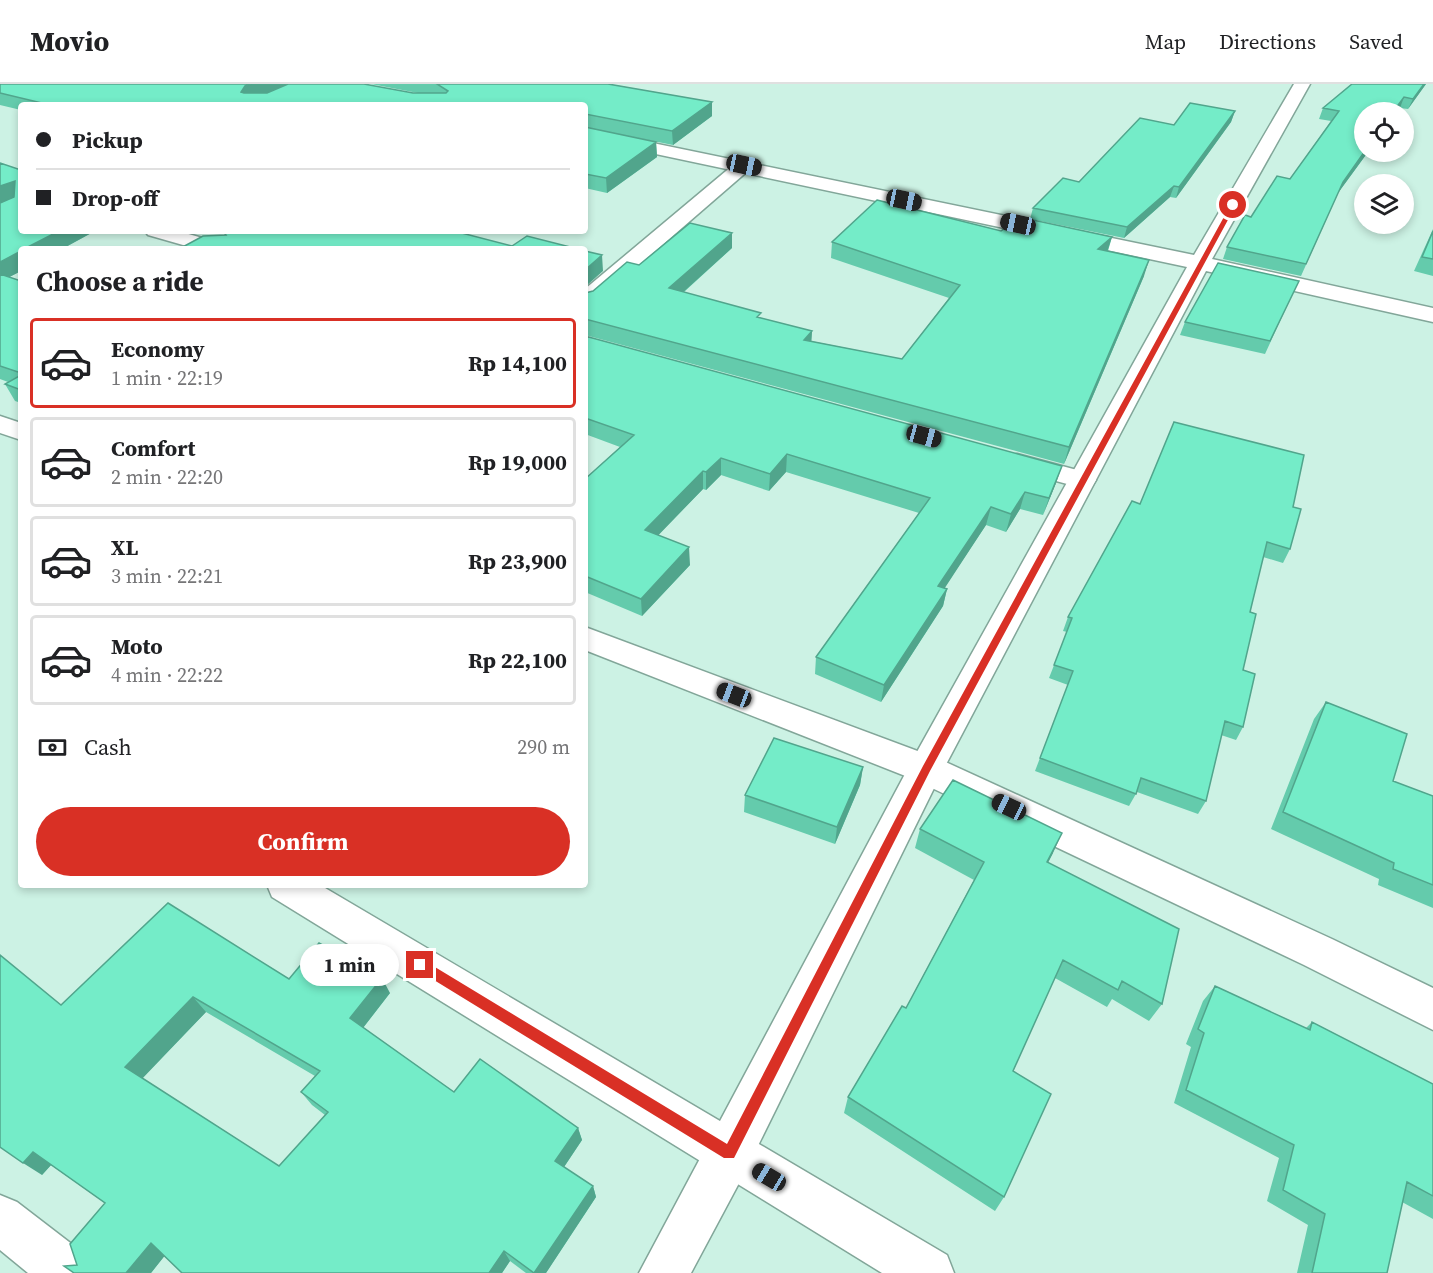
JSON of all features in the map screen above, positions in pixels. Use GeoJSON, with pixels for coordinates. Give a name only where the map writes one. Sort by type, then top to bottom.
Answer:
{"type":"FeatureCollection","features":[{"type":"Feature","properties":{"kind":"street"},"geometry":{"type":"LineString","coordinates":[[664,1273],[729,1153],[926,769],[1200,263],[1302,84]]}},
{"type":"Feature","properties":{"kind":"street"},"geometry":{"type":"LineString","coordinates":[[588,135],[744,165],[1433,315]]}},
{"type":"Feature","properties":{"kind":"street"},"geometry":{"type":"LineString","coordinates":[[588,297],[744,165]]}},
{"type":"Feature","properties":{"kind":"street"},"geometry":{"type":"LineString","coordinates":[[170,234],[222,244]]}},
{"type":"Feature","properties":{"kind":"street"},"geometry":{"type":"LineString","coordinates":[[0,424],[18,431]]}},
{"type":"Feature","properties":{"kind":"street"},"geometry":{"type":"LineString","coordinates":[[989,454],[1082,480]]}},
{"type":"Feature","properties":{"kind":"street"},"geometry":{"type":"LineString","coordinates":[[588,639],[926,769],[1318,952],[1433,1010]]}},
{"type":"Feature","properties":{"kind":"street"},"geometry":{"type":"LineString","coordinates":[[291,888],[929,1273]]}},
{"type":"Feature","properties":{"kind":"street"},"geometry":{"type":"LineString","coordinates":[[0,1219],[68,1273]]}},
{"type":"Feature","properties":{"kind":"building"},"geometry":{"type":"Polygon","coordinates":[[[0,84],[251,84],[245,86],[241,92],[267,93],[288,84],[364,84],[413,93],[446,93],[448,91],[437,84],[608,84],[712,102],[672,131],[588,115],[588,102],[38,102],[0,93],[0,84]]]}},
{"type":"Feature","properties":{"kind":"building"},"geometry":{"type":"Polygon","coordinates":[[[1352,84],[1424,84],[1413,99],[1404,97],[1400,102],[1354,102],[1354,162],[1357,162],[1343,182],[1306,264],[1227,247],[1245,215],[1251,217],[1277,176],[1290,179],[1339,111],[1323,108],[1352,84]]]}},
{"type":"Feature","properties":{"kind":"building"},"geometry":{"type":"Polygon","coordinates":[[[1190,103],[1235,111],[1179,187],[1174,186],[1127,227],[1033,208],[1063,178],[1079,182],[1140,118],[1174,125],[1190,103]]]}},
{"type":"Feature","properties":{"kind":"building"},"geometry":{"type":"Polygon","coordinates":[[[588,128],[656,142],[606,178],[588,175],[588,128]]]}},
{"type":"Feature","properties":{"kind":"building"},"geometry":{"type":"Polygon","coordinates":[[[0,163],[18,169],[18,234],[53,234],[30,246],[18,246],[18,253],[0,262],[0,203],[14,197],[15,181],[0,186],[0,163]]]}},
{"type":"Feature","properties":{"kind":"building"},"geometry":{"type":"Polygon","coordinates":[[[877,200],[1001,231],[1019,217],[1112,237],[1098,249],[1149,260],[1069,447],[588,320],[588,292],[593,291],[627,262],[639,265],[690,223],[732,233],[669,288],[761,313],[757,317],[812,331],[804,340],[902,359],[960,285],[832,242],[877,200]]]}},
{"type":"Feature","properties":{"kind":"building"},"geometry":{"type":"Polygon","coordinates":[[[1433,231],[1433,259],[1422,257],[1433,231]]]}},
{"type":"Feature","properties":{"kind":"building"},"geometry":{"type":"Polygon","coordinates":[[[466,234],[512,246],[185,246],[203,236],[466,234]]]}},
{"type":"Feature","properties":{"kind":"building"},"geometry":{"type":"Polygon","coordinates":[[[527,236],[566,246],[512,246],[527,236]]]}},
{"type":"Feature","properties":{"kind":"building"},"geometry":{"type":"Polygon","coordinates":[[[588,252],[602,255],[588,267],[588,252]]]}},
{"type":"Feature","properties":{"kind":"building"},"geometry":{"type":"Polygon","coordinates":[[[1218,263],[1299,281],[1270,341],[1185,322],[1218,263]]]}},
{"type":"Feature","properties":{"kind":"building"},"geometry":{"type":"Polygon","coordinates":[[[0,274],[18,280],[18,372],[0,366],[0,274]]]}},
{"type":"Feature","properties":{"kind":"building"},"geometry":{"type":"Polygon","coordinates":[[[588,337],[1062,466],[1049,498],[1025,492],[1011,514],[991,507],[938,586],[947,589],[884,685],[816,657],[930,498],[787,454],[770,474],[721,458],[706,472],[703,471],[645,530],[689,547],[641,599],[588,577],[588,476],[634,435],[588,419],[588,337]]]}},
{"type":"Feature","properties":{"kind":"building"},"geometry":{"type":"Polygon","coordinates":[[[18,377],[18,389],[5,384],[18,377]]]}},
{"type":"Feature","properties":{"kind":"building"},"geometry":{"type":"Polygon","coordinates":[[[1174,422],[1304,455],[1293,507],[1301,509],[1290,549],[1267,542],[1250,612],[1256,614],[1243,670],[1255,674],[1243,727],[1225,721],[1206,801],[1141,778],[1136,794],[1040,758],[1073,671],[1054,665],[1072,618],[1068,617],[1132,501],[1140,504],[1174,422]]]}},
{"type":"Feature","properties":{"kind":"building"},"geometry":{"type":"Polygon","coordinates":[[[1326,702],[1407,734],[1393,781],[1433,796],[1433,885],[1393,869],[1394,863],[1283,812],[1326,702]]]}},
{"type":"Feature","properties":{"kind":"building"},"geometry":{"type":"Polygon","coordinates":[[[774,738],[863,767],[837,827],[745,795],[774,738]]]}},
{"type":"Feature","properties":{"kind":"building"},"geometry":{"type":"Polygon","coordinates":[[[953,780],[1062,833],[1047,862],[1179,929],[1162,1004],[1122,981],[1118,990],[1063,960],[1013,1071],[1051,1094],[1004,1197],[848,1097],[902,1006],[906,1008],[984,862],[920,829],[953,780]]]}},
{"type":"Feature","properties":{"kind":"building"},"geometry":{"type":"Polygon","coordinates":[[[168,903],[289,979],[319,943],[382,978],[350,1018],[454,1092],[480,1059],[578,1128],[555,1161],[593,1186],[534,1273],[504,1251],[489,1273],[182,1273],[151,1243],[126,1273],[74,1273],[64,1266],[77,1265],[70,1244],[105,1203],[33,1152],[23,1163],[0,1147],[0,955],[61,1005],[168,903]],[[193,997],[125,1067],[279,1166],[328,1112],[301,1092],[320,1071],[193,997]]]}},
{"type":"Feature","properties":{"kind":"building"},"geometry":{"type":"Polygon","coordinates":[[[1215,986],[1310,1030],[1312,1022],[1433,1084],[1433,1196],[1407,1182],[1387,1273],[1312,1273],[1325,1214],[1283,1190],[1294,1145],[1186,1090],[1204,1033],[1198,1029],[1215,986]]]}},
{"type":"Feature","properties":{"kind":"route"},"geometry":{"type":"LineString","coordinates":[[420,965],[729,1153],[926,769],[1233,205]]}}]}
